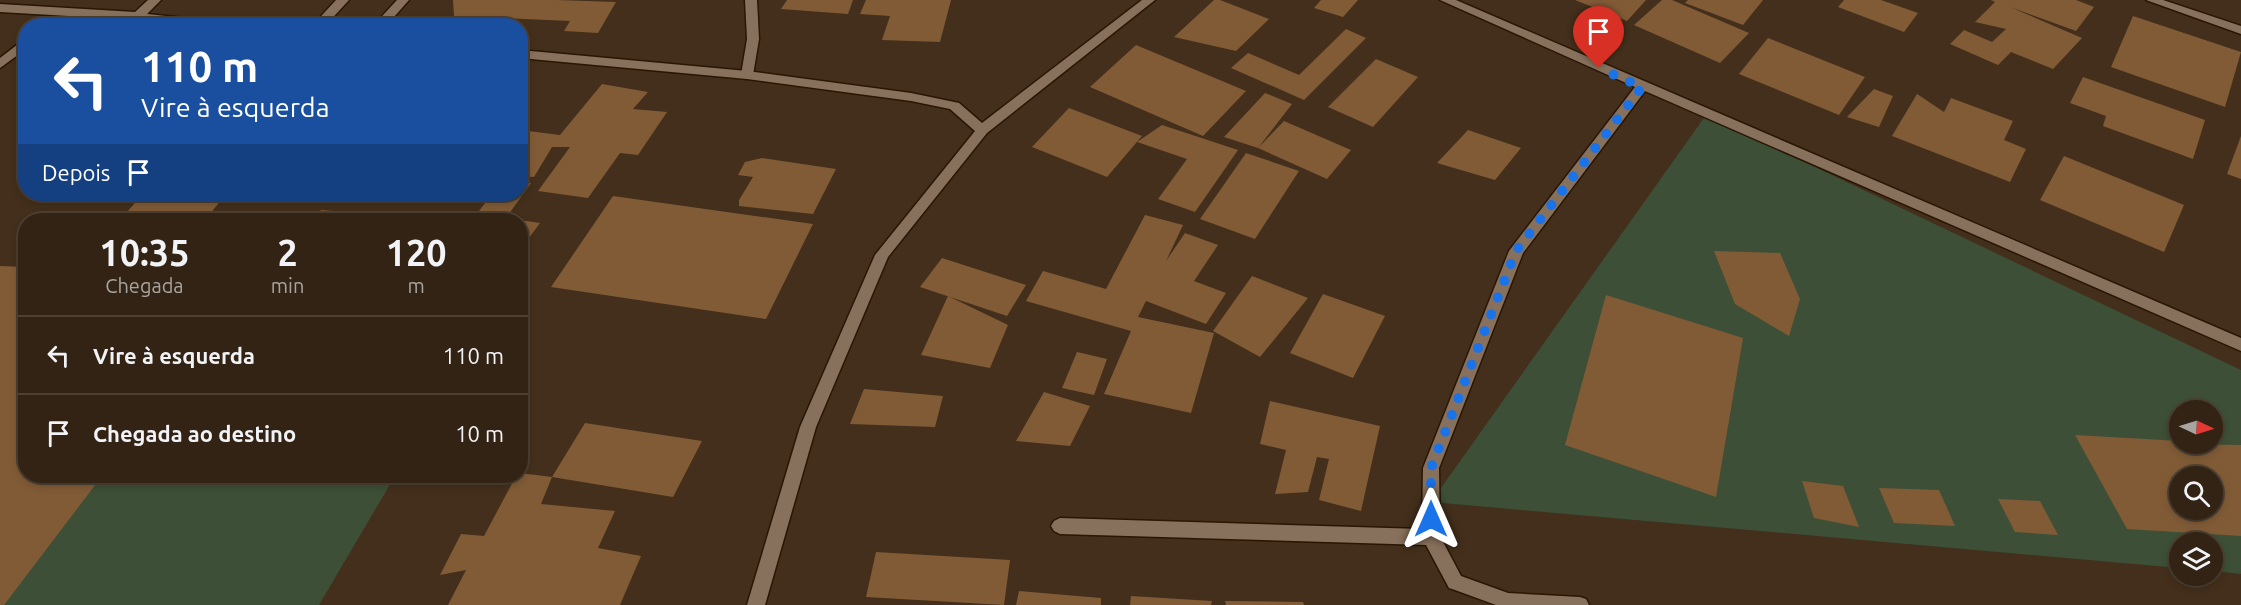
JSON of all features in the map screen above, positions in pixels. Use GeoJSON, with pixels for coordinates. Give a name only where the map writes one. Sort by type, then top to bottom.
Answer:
{"type":"FeatureCollection","features":[{"type":"Feature","properties":{"kind":"street"},"geometry":{"type":"LineString","coordinates":[[138,16],[155,0]]}},
{"type":"Feature","properties":{"kind":"street"},"geometry":{"type":"LineString","coordinates":[[326,18],[343,0]]}},
{"type":"Feature","properties":{"kind":"street"},"geometry":{"type":"LineString","coordinates":[[386,18],[403,0]]}},
{"type":"Feature","properties":{"kind":"street"},"geometry":{"type":"LineString","coordinates":[[747,75],[753,39],[751,0]]}},
{"type":"Feature","properties":{"kind":"street"},"geometry":{"type":"LineString","coordinates":[[756,605],[808,427],[882,255],[982,130],[1149,0]]}},
{"type":"Feature","properties":{"kind":"street"},"geometry":{"type":"LineString","coordinates":[[1446,0],[2241,345]]}},
{"type":"Feature","properties":{"kind":"street"},"geometry":{"type":"LineString","coordinates":[[2152,0],[2241,30]]}},
{"type":"Feature","properties":{"kind":"street"},"geometry":{"type":"LineString","coordinates":[[0,8],[155,18]]}},
{"type":"Feature","properties":{"kind":"street"},"geometry":{"type":"LineString","coordinates":[[53,18],[59,12]]}},
{"type":"Feature","properties":{"kind":"street"},"geometry":{"type":"LineString","coordinates":[[0,64],[18,49]]}},
{"type":"Feature","properties":{"kind":"street"},"geometry":{"type":"LineString","coordinates":[[528,55],[747,75],[910,98],[954,106],[982,130]]}},
{"type":"Feature","properties":{"kind":"street"},"geometry":{"type":"LineString","coordinates":[[1580,605],[1508,601],[1455,582],[1431,537],[1431,468],[1516,251],[1642,87]]}},
{"type":"Feature","properties":{"kind":"street"},"geometry":{"type":"LineString","coordinates":[[1060,526],[1431,537]]}},
{"type":"Feature","properties":{"kind":"green space"},"geometry":{"type":"Polygon","coordinates":[[[1706,115],[2241,370],[2241,574],[2223,572],[2223,532],[2169,532],[2169,567],[1431,502],[1706,115]]]}},
{"type":"Feature","properties":{"kind":"green space"},"geometry":{"type":"Polygon","coordinates":[[[94,483],[391,483],[319,605],[0,605],[94,483]]]}},
{"type":"Feature","properties":{"kind":"building"},"geometry":{"type":"Polygon","coordinates":[[[453,0],[616,2],[598,33],[564,31],[570,21],[454,16],[453,0]]]}},
{"type":"Feature","properties":{"kind":"building"},"geometry":{"type":"Polygon","coordinates":[[[787,0],[853,0],[848,14],[781,9],[787,0]]]}},
{"type":"Feature","properties":{"kind":"building"},"geometry":{"type":"Polygon","coordinates":[[[866,0],[951,0],[940,42],[882,40],[890,16],[860,14],[866,0]]]}},
{"type":"Feature","properties":{"kind":"building"},"geometry":{"type":"Polygon","coordinates":[[[1214,0],[1220,0],[1269,19],[1236,51],[1174,37],[1214,0]]]}},
{"type":"Feature","properties":{"kind":"building"},"geometry":{"type":"Polygon","coordinates":[[[1321,0],[1358,0],[1343,17],[1314,8],[1321,0]]]}},
{"type":"Feature","properties":{"kind":"building"},"geometry":{"type":"Polygon","coordinates":[[[1575,0],[1646,0],[1627,21],[1575,0]]]}},
{"type":"Feature","properties":{"kind":"building"},"geometry":{"type":"Polygon","coordinates":[[[1662,0],[1672,0],[1749,33],[1720,63],[1634,25],[1662,0]]]}},
{"type":"Feature","properties":{"kind":"building"},"geometry":{"type":"Polygon","coordinates":[[[1688,0],[1763,0],[1743,25],[1685,3],[1688,0]]]}},
{"type":"Feature","properties":{"kind":"building"},"geometry":{"type":"Polygon","coordinates":[[[1844,0],[1881,0],[1918,13],[1904,32],[1838,7],[1844,0]]]}},
{"type":"Feature","properties":{"kind":"building"},"geometry":{"type":"Polygon","coordinates":[[[1991,0],[2076,0],[2094,7],[2076,31],[2010,7],[2082,38],[2053,69],[2011,52],[1998,65],[1950,44],[1964,30],[1992,42],[2006,29],[1975,22],[1995,2],[1991,0]]]}},
{"type":"Feature","properties":{"kind":"building"},"geometry":{"type":"Polygon","coordinates":[[[2133,16],[2241,52],[2225,107],[2111,67],[2133,16]]]}},
{"type":"Feature","properties":{"kind":"building"},"geometry":{"type":"Polygon","coordinates":[[[1346,29],[1366,38],[1304,100],[1231,68],[1248,53],[1299,75],[1346,29]]]}},
{"type":"Feature","properties":{"kind":"building"},"geometry":{"type":"Polygon","coordinates":[[[1768,38],[1865,77],[1839,115],[1739,74],[1768,38]]]}},
{"type":"Feature","properties":{"kind":"building"},"geometry":{"type":"Polygon","coordinates":[[[1136,45],[1246,91],[1203,136],[1090,87],[1136,45]]]}},
{"type":"Feature","properties":{"kind":"building"},"geometry":{"type":"Polygon","coordinates":[[[1376,59],[1418,77],[1373,127],[1328,107],[1376,59]]]}},
{"type":"Feature","properties":{"kind":"building"},"geometry":{"type":"Polygon","coordinates":[[[2083,77],[2205,120],[2193,159],[2103,126],[2106,116],[2070,103],[2083,77]]]}},
{"type":"Feature","properties":{"kind":"building"},"geometry":{"type":"Polygon","coordinates":[[[602,84],[648,92],[633,109],[667,112],[638,155],[620,153],[588,198],[538,191],[570,147],[552,147],[534,177],[528,177],[528,131],[560,135],[602,84]]]}},
{"type":"Feature","properties":{"kind":"building"},"geometry":{"type":"Polygon","coordinates":[[[1874,89],[1893,96],[1879,127],[1847,117],[1874,89]]]}},
{"type":"Feature","properties":{"kind":"building"},"geometry":{"type":"Polygon","coordinates":[[[1265,93],[1292,104],[1258,148],[1224,137],[1265,93]]]}},
{"type":"Feature","properties":{"kind":"building"},"geometry":{"type":"Polygon","coordinates":[[[1917,94],[1944,112],[1951,98],[2013,121],[2004,140],[2026,149],[2010,182],[1892,136],[1917,94]]]}},
{"type":"Feature","properties":{"kind":"building"},"geometry":{"type":"Polygon","coordinates":[[[1069,108],[1142,136],[1107,177],[1032,147],[1069,108]]]}},
{"type":"Feature","properties":{"kind":"building"},"geometry":{"type":"Polygon","coordinates":[[[1284,121],[1351,150],[1327,179],[1258,148],[1284,121]]]}},
{"type":"Feature","properties":{"kind":"building"},"geometry":{"type":"Polygon","coordinates":[[[1162,125],[1238,150],[1195,212],[1158,199],[1187,159],[1137,142],[1162,125]]]}},
{"type":"Feature","properties":{"kind":"building"},"geometry":{"type":"Polygon","coordinates":[[[1468,130],[1521,148],[1495,180],[1437,163],[1468,130]]]}},
{"type":"Feature","properties":{"kind":"building"},"geometry":{"type":"Polygon","coordinates":[[[2241,136],[2241,179],[2227,174],[2241,136]]]}},
{"type":"Feature","properties":{"kind":"building"},"geometry":{"type":"Polygon","coordinates":[[[1246,153],[1299,171],[1255,239],[1200,219],[1246,153]]]}},
{"type":"Feature","properties":{"kind":"building"},"geometry":{"type":"Polygon","coordinates":[[[2064,156],[2184,205],[2164,252],[2040,200],[2064,156]]]}},
{"type":"Feature","properties":{"kind":"building"},"geometry":{"type":"Polygon","coordinates":[[[762,158],[836,169],[813,214],[739,206],[739,200],[753,177],[738,175],[745,162],[762,158]]]}},
{"type":"Feature","properties":{"kind":"building"},"geometry":{"type":"Polygon","coordinates":[[[613,196],[813,224],[766,319],[551,287],[613,196]]]}},
{"type":"Feature","properties":{"kind":"building"},"geometry":{"type":"Polygon","coordinates":[[[137,201],[220,201],[211,213],[126,213],[137,201]]]}},
{"type":"Feature","properties":{"kind":"building"},"geometry":{"type":"Polygon","coordinates":[[[487,201],[518,201],[510,213],[477,213],[487,201]]]}},
{"type":"Feature","properties":{"kind":"building"},"geometry":{"type":"Polygon","coordinates":[[[321,210],[358,213],[319,213],[321,210]]]}},
{"type":"Feature","properties":{"kind":"building"},"geometry":{"type":"Polygon","coordinates":[[[1145,215],[1183,225],[1166,261],[1185,233],[1218,245],[1194,281],[1226,293],[1206,324],[1146,301],[1138,317],[1214,333],[1191,413],[1104,394],[1131,331],[1026,301],[1043,271],[1106,289],[1145,215]]]}},
{"type":"Feature","properties":{"kind":"building"},"geometry":{"type":"Polygon","coordinates":[[[528,221],[540,223],[528,239],[528,221]]]}},
{"type":"Feature","properties":{"kind":"building"},"geometry":{"type":"Polygon","coordinates":[[[1714,251],[1780,253],[1800,299],[1789,336],[1735,304],[1714,251]]]}},
{"type":"Feature","properties":{"kind":"building"},"geometry":{"type":"Polygon","coordinates":[[[942,258],[1026,285],[1007,316],[920,287],[942,258]]]}},
{"type":"Feature","properties":{"kind":"building"},"geometry":{"type":"Polygon","coordinates":[[[0,266],[18,267],[18,483],[97,483],[4,605],[0,605],[0,266]]]}},
{"type":"Feature","properties":{"kind":"building"},"geometry":{"type":"Polygon","coordinates":[[[1252,276],[1308,298],[1260,357],[1213,331],[1252,276]]]}},
{"type":"Feature","properties":{"kind":"building"},"geometry":{"type":"Polygon","coordinates":[[[1323,294],[1385,316],[1353,378],[1290,353],[1323,294]]]}},
{"type":"Feature","properties":{"kind":"building"},"geometry":{"type":"Polygon","coordinates":[[[1606,295],[1743,338],[1716,497],[1565,445],[1606,295]]]}},
{"type":"Feature","properties":{"kind":"building"},"geometry":{"type":"Polygon","coordinates":[[[948,296],[1008,325],[990,368],[921,355],[948,296]]]}},
{"type":"Feature","properties":{"kind":"building"},"geometry":{"type":"Polygon","coordinates":[[[1077,352],[1107,359],[1094,395],[1062,388],[1077,352]]]}},
{"type":"Feature","properties":{"kind":"building"},"geometry":{"type":"Polygon","coordinates":[[[864,389],[943,396],[935,427],[850,424],[864,389]]]}},
{"type":"Feature","properties":{"kind":"building"},"geometry":{"type":"Polygon","coordinates":[[[1044,392],[1090,406],[1070,446],[1016,441],[1044,392]]]}},
{"type":"Feature","properties":{"kind":"building"},"geometry":{"type":"Polygon","coordinates":[[[1270,401],[1380,426],[1361,511],[1319,500],[1329,459],[1317,457],[1308,492],[1275,494],[1286,450],[1260,444],[1270,401]]]}},
{"type":"Feature","properties":{"kind":"building"},"geometry":{"type":"Polygon","coordinates":[[[585,423],[702,441],[673,497],[552,477],[585,423]]]}},
{"type":"Feature","properties":{"kind":"building"},"geometry":{"type":"Polygon","coordinates":[[[2075,435],[2169,440],[2169,454],[2223,454],[2223,445],[2241,445],[2241,536],[2223,535],[2223,532],[2127,529],[2075,435]]]}},
{"type":"Feature","properties":{"kind":"building"},"geometry":{"type":"Polygon","coordinates":[[[528,474],[552,477],[541,504],[615,511],[598,548],[641,556],[620,605],[448,605],[466,570],[440,575],[461,534],[484,536],[512,483],[528,483],[528,474]]]}},
{"type":"Feature","properties":{"kind":"building"},"geometry":{"type":"Polygon","coordinates":[[[1802,481],[1843,486],[1859,527],[1814,518],[1802,481]]]}},
{"type":"Feature","properties":{"kind":"building"},"geometry":{"type":"Polygon","coordinates":[[[1879,488],[1939,490],[1955,526],[1894,523],[1879,488]]]}},
{"type":"Feature","properties":{"kind":"building"},"geometry":{"type":"Polygon","coordinates":[[[1998,499],[2040,501],[2058,535],[2015,532],[1998,499]]]}},
{"type":"Feature","properties":{"kind":"building"},"geometry":{"type":"Polygon","coordinates":[[[876,552],[1010,560],[1004,605],[866,597],[876,552]]]}},
{"type":"Feature","properties":{"kind":"building"},"geometry":{"type":"Polygon","coordinates":[[[1019,591],[1101,598],[1101,605],[1016,605],[1019,591]]]}},
{"type":"Feature","properties":{"kind":"building"},"geometry":{"type":"Polygon","coordinates":[[[1131,596],[1212,601],[1211,605],[1130,605],[1131,596]]]}},
{"type":"Feature","properties":{"kind":"building"},"geometry":{"type":"Polygon","coordinates":[[[1225,601],[1303,602],[1304,605],[1226,605],[1225,601]]]}},
{"type":"Feature","properties":{"kind":"route"},"geometry":{"type":"LineString","coordinates":[[1431,519],[1431,468],[1516,251],[1642,87],[1599,68]]}}]}
